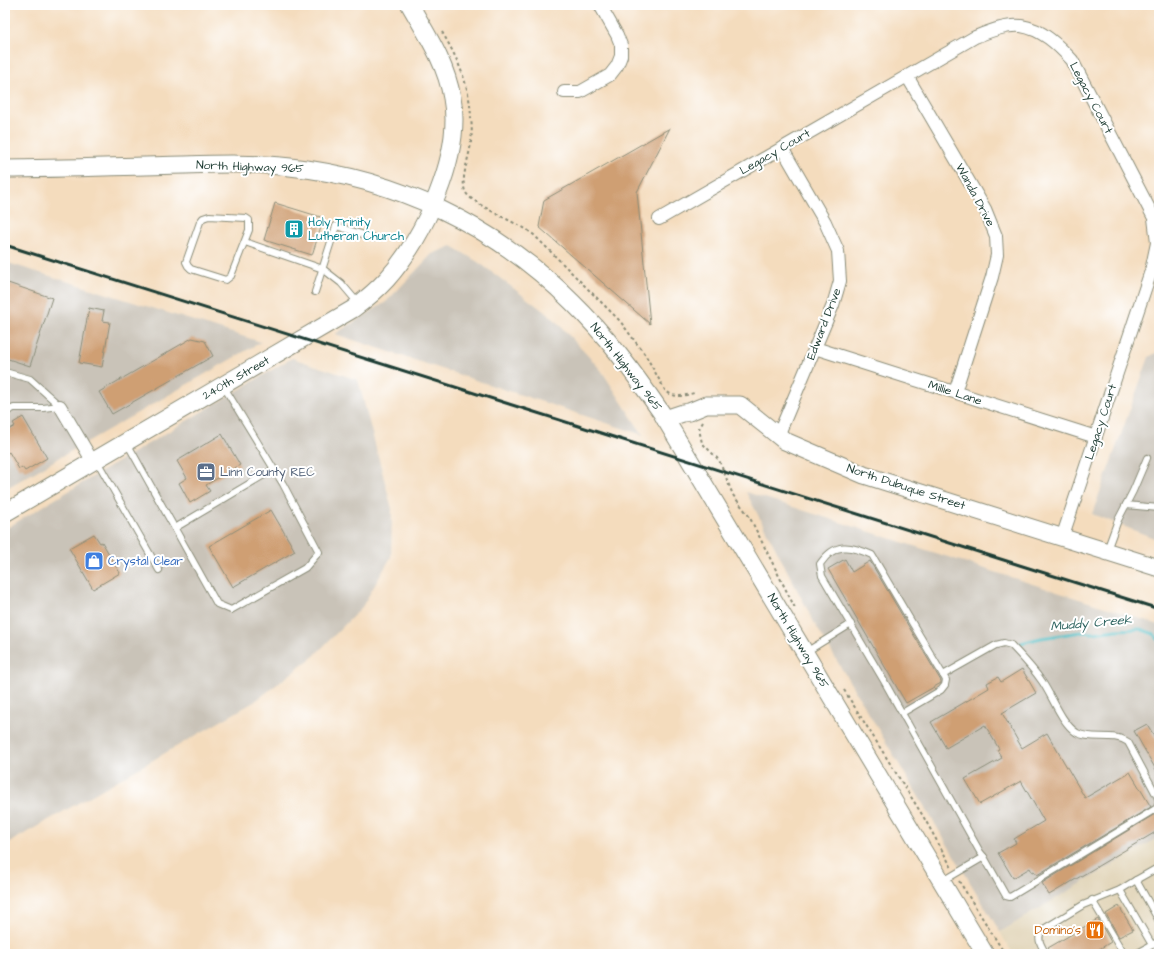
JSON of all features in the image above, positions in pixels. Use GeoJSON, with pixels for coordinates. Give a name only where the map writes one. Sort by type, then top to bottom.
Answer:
{"type":"FeatureCollection","features":[{"type":"Feature","properties":{"kind":"street","name":"240th Street"},"geometry":{"type":"LineString","coordinates":[[5,513],[359,305],[383,283],[397,267],[414,242],[433,205],[453,144],[453,100],[445,68],[410,5]]}},
{"type":"Feature","properties":{"kind":"street"},"geometry":{"type":"LineString","coordinates":[[564,92],[580,92],[610,75],[617,66],[621,45],[600,5]]}},
{"type":"Feature","properties":{"kind":"street","name":"Legacy Court"},"geometry":{"type":"LineString","coordinates":[[659,219],[975,37],[997,28],[1020,26],[1041,32],[1058,45],[1072,60],[1154,218],[1157,243],[1151,271],[1062,538]]}},
{"type":"Feature","properties":{"kind":"street","name":"Wanda Drive"},"geometry":{"type":"LineString","coordinates":[[907,76],[985,209],[996,236],[997,255],[992,277],[955,392]]}},
{"type":"Feature","properties":{"kind":"street","name":"Edward Drive"},"geometry":{"type":"LineString","coordinates":[[778,436],[833,305],[840,281],[838,250],[825,222],[782,148]]}},
{"type":"Feature","properties":{"kind":"street","name":"North Highway 965"},"geometry":{"type":"LineString","coordinates":[[5,169],[224,164],[290,167],[340,174],[381,186],[433,205],[503,244],[520,256],[549,280],[590,321],[639,381],[665,420],[805,653],[948,878],[985,954]]}},
{"type":"Feature","properties":{"kind":"street","name":"Millie Lane"},"geometry":{"type":"LineString","coordinates":[[815,348],[1096,437]]}},
{"type":"Feature","properties":{"kind":"street","name":"North Dubuque Street"},"geometry":{"type":"LineString","coordinates":[[665,420],[706,405],[740,405],[785,441],[864,475],[1159,568]]}},
{"type":"Feature","properties":{"kind":"street"},"geometry":{"type":"LineString","coordinates":[[60,406],[95,461]]}},
{"type":"Feature","properties":{"kind":"lane"},"geometry":{"type":"LineString","coordinates":[[209,216],[246,218],[249,220],[249,230],[245,242],[231,276],[226,280],[190,269],[186,262],[200,222],[209,216]]}},
{"type":"Feature","properties":{"kind":"lane"},"geometry":{"type":"LineString","coordinates":[[315,292],[336,226],[374,238]]}},
{"type":"Feature","properties":{"kind":"lane"},"geometry":{"type":"LineString","coordinates":[[245,242],[323,269],[341,283],[359,305]]}},
{"type":"Feature","properties":{"kind":"lane"},"geometry":{"type":"LineString","coordinates":[[5,372],[30,379],[60,406]]}},
{"type":"Feature","properties":{"kind":"lane"},"geometry":{"type":"LineString","coordinates":[[126,442],[217,604],[231,610],[305,568],[319,552],[274,469],[223,385]]}},
{"type":"Feature","properties":{"kind":"lane"},"geometry":{"type":"LineString","coordinates":[[5,412],[14,408],[43,408],[60,406]]}},
{"type":"Feature","properties":{"kind":"lane"},"geometry":{"type":"LineString","coordinates":[[1106,551],[1118,520],[1133,491],[1147,458]]}},
{"type":"Feature","properties":{"kind":"lane"},"geometry":{"type":"LineString","coordinates":[[95,461],[159,570]]}},
{"type":"Feature","properties":{"kind":"lane"},"geometry":{"type":"LineString","coordinates":[[175,528],[274,469]]}},
{"type":"Feature","properties":{"kind":"lane"},"geometry":{"type":"LineString","coordinates":[[1126,505],[1159,508]]}},
{"type":"Feature","properties":{"kind":"lane"},"geometry":{"type":"LineString","coordinates":[[902,713],[941,690],[945,685],[946,680],[943,675],[875,559],[872,555],[852,548],[843,547],[833,549],[825,556],[820,564],[822,576],[851,624],[1006,896],[1010,896],[1157,808],[1159,802],[1157,796],[1128,742],[1122,738],[1087,736],[1077,733],[1069,726],[1042,680],[1011,645],[1004,643],[996,646],[943,675]]}},
{"type":"Feature","properties":{"kind":"lane"},"geometry":{"type":"LineString","coordinates":[[805,653],[851,624]]}},
{"type":"Feature","properties":{"kind":"lane"},"geometry":{"type":"LineString","coordinates":[[948,878],[984,857]]}},
{"type":"Feature","properties":{"kind":"lane"},"geometry":{"type":"LineString","coordinates":[[1046,954],[1039,941],[1038,935],[1042,930],[1092,900],[1120,890],[1159,867]]}},
{"type":"Feature","properties":{"kind":"lane"},"geometry":{"type":"LineString","coordinates":[[1136,880],[1159,921]]}},
{"type":"Feature","properties":{"kind":"lane"},"geometry":{"type":"LineString","coordinates":[[1120,890],[1152,945]]}},
{"type":"Feature","properties":{"kind":"lane"},"geometry":{"type":"LineString","coordinates":[[1092,900],[1124,954]]}},
{"type":"Feature","properties":{"kind":"lane"},"geometry":{"type":"LineString","coordinates":[[1136,954],[1159,940]]}},
{"type":"Feature","properties":{"kind":"path"},"geometry":{"type":"LineString","coordinates":[[464,175],[464,190],[470,198],[534,235],[620,321],[638,345],[669,394],[677,397],[694,393]]}},
{"type":"Feature","properties":{"kind":"path"},"geometry":{"type":"LineString","coordinates":[[700,425],[699,432],[702,443],[719,460],[733,495],[749,516],[797,612]]}},
{"type":"Feature","properties":{"kind":"path"},"geometry":{"type":"LineString","coordinates":[[842,687],[923,816],[948,878],[1005,954]]}},
{"type":"Feature","properties":{"kind":"shaded area"},"geometry":{"type":"Polygon","coordinates":[[[452,246],[481,264],[553,318],[601,370],[643,435],[335,334],[386,302],[432,254],[452,246]]]}},
{"type":"Feature","properties":{"kind":"shaded area"},"geometry":{"type":"Polygon","coordinates":[[[5,262],[261,342],[5,489],[5,262]]]}},
{"type":"Feature","properties":{"kind":"shaded area"},"geometry":{"type":"Polygon","coordinates":[[[1159,351],[1159,540],[1092,514],[1149,357],[1159,351]]]}},
{"type":"Feature","properties":{"kind":"shaded area"},"geometry":{"type":"Polygon","coordinates":[[[292,358],[358,380],[392,509],[391,557],[362,607],[314,656],[254,702],[5,845],[5,529],[292,358]]]}},
{"type":"Feature","properties":{"kind":"shaded area"},"geometry":{"type":"Polygon","coordinates":[[[746,492],[1159,625],[1159,837],[1000,932],[816,626],[746,492]]]}},
{"type":"Feature","properties":{"kind":"shaded area"},"geometry":{"type":"Polygon","coordinates":[[[1159,837],[1159,954],[1013,954],[1000,932],[1159,837]]]}},
{"type":"Feature","properties":{"kind":"building"},"geometry":{"type":"Polygon","coordinates":[[[670,128],[637,192],[650,324],[539,227],[544,200],[670,128]]]}},
{"type":"Feature","properties":{"kind":"building","name":"Holy Trinity Lutheran Church"},"geometry":{"type":"Polygon","coordinates":[[[275,203],[324,218],[312,255],[264,240],[275,203]]]}},
{"type":"Feature","properties":{"kind":"building"},"geometry":{"type":"Polygon","coordinates":[[[5,282],[52,298],[30,366],[5,358],[5,282]]]}},
{"type":"Feature","properties":{"kind":"building"},"geometry":{"type":"Polygon","coordinates":[[[89,308],[104,311],[102,321],[110,322],[102,367],[79,363],[89,308]]]}},
{"type":"Feature","properties":{"kind":"building"},"geometry":{"type":"Polygon","coordinates":[[[192,338],[205,341],[213,356],[112,414],[99,392],[192,338]]]}},
{"type":"Feature","properties":{"kind":"building"},"geometry":{"type":"Polygon","coordinates":[[[23,417],[47,458],[25,471],[22,467],[19,469],[9,452],[5,455],[5,432],[15,426],[13,423],[23,417]]]}},
{"type":"Feature","properties":{"kind":"building","name":"Linn County REC"},"geometry":{"type":"Polygon","coordinates":[[[222,434],[240,465],[206,485],[210,491],[190,503],[179,483],[187,478],[177,461],[222,434]]]}},
{"type":"Feature","properties":{"kind":"building"},"geometry":{"type":"Polygon","coordinates":[[[271,510],[295,551],[233,587],[209,546],[271,510]]]}},
{"type":"Feature","properties":{"kind":"building","name":"Crystal Clear"},"geometry":{"type":"Polygon","coordinates":[[[94,534],[100,543],[102,542],[120,573],[93,589],[69,548],[94,534]]]}},
{"type":"Feature","properties":{"kind":"building"},"geometry":{"type":"Polygon","coordinates":[[[845,559],[852,572],[870,561],[941,683],[906,703],[828,569],[845,559]]]}},
{"type":"Feature","properties":{"kind":"building"},"geometry":{"type":"Polygon","coordinates":[[[1022,669],[1036,693],[1002,713],[1022,748],[1047,733],[1085,798],[1130,772],[1151,807],[1037,875],[1034,871],[1032,872],[1030,868],[1013,878],[998,853],[1016,843],[1014,839],[1044,821],[1021,781],[980,804],[965,779],[1002,758],[997,750],[999,749],[985,725],[946,748],[931,722],[989,688],[987,683],[998,677],[1001,682],[1022,669]]]}},
{"type":"Feature","properties":{"kind":"building"},"geometry":{"type":"Polygon","coordinates":[[[1147,724],[1159,744],[1159,775],[1134,731],[1147,724]]]}},
{"type":"Feature","properties":{"kind":"building"},"geometry":{"type":"Polygon","coordinates":[[[1155,814],[1159,814],[1159,830],[1049,895],[1042,883],[1155,814]]]}},
{"type":"Feature","properties":{"kind":"building"},"geometry":{"type":"Polygon","coordinates":[[[1119,906],[1133,930],[1119,937],[1106,914],[1119,906]]]}},
{"type":"Feature","properties":{"kind":"building"},"geometry":{"type":"Polygon","coordinates":[[[1098,919],[1111,942],[1091,954],[1052,954],[1048,948],[1098,919]]]}},
{"type":"Feature","properties":{"kind":"waterway","name":"Muddy Creek"},"geometry":{"type":"LineString","coordinates":[[1021,643],[1041,638],[1081,632],[1093,633],[1140,629],[1154,634],[1159,641]]}},
{"type":"Feature","properties":{"kind":"railway"},"geometry":{"type":"LineString","coordinates":[[5,245],[1159,609]]}},
{"type":"Feature","properties":{"kind":"place","name":"Holy Trinity Lutheran Church"},"geometry":{"type":"Point","coordinates":[294,229]}},
{"type":"Feature","properties":{"kind":"place","name":"Linn County REC"},"geometry":{"type":"Point","coordinates":[206,472]}},
{"type":"Feature","properties":{"kind":"place","name":"Crystal Clear"},"geometry":{"type":"Point","coordinates":[94,561]}},
{"type":"Feature","properties":{"kind":"place","name":"Domino's"},"geometry":{"type":"Point","coordinates":[1095,930]}}]}
